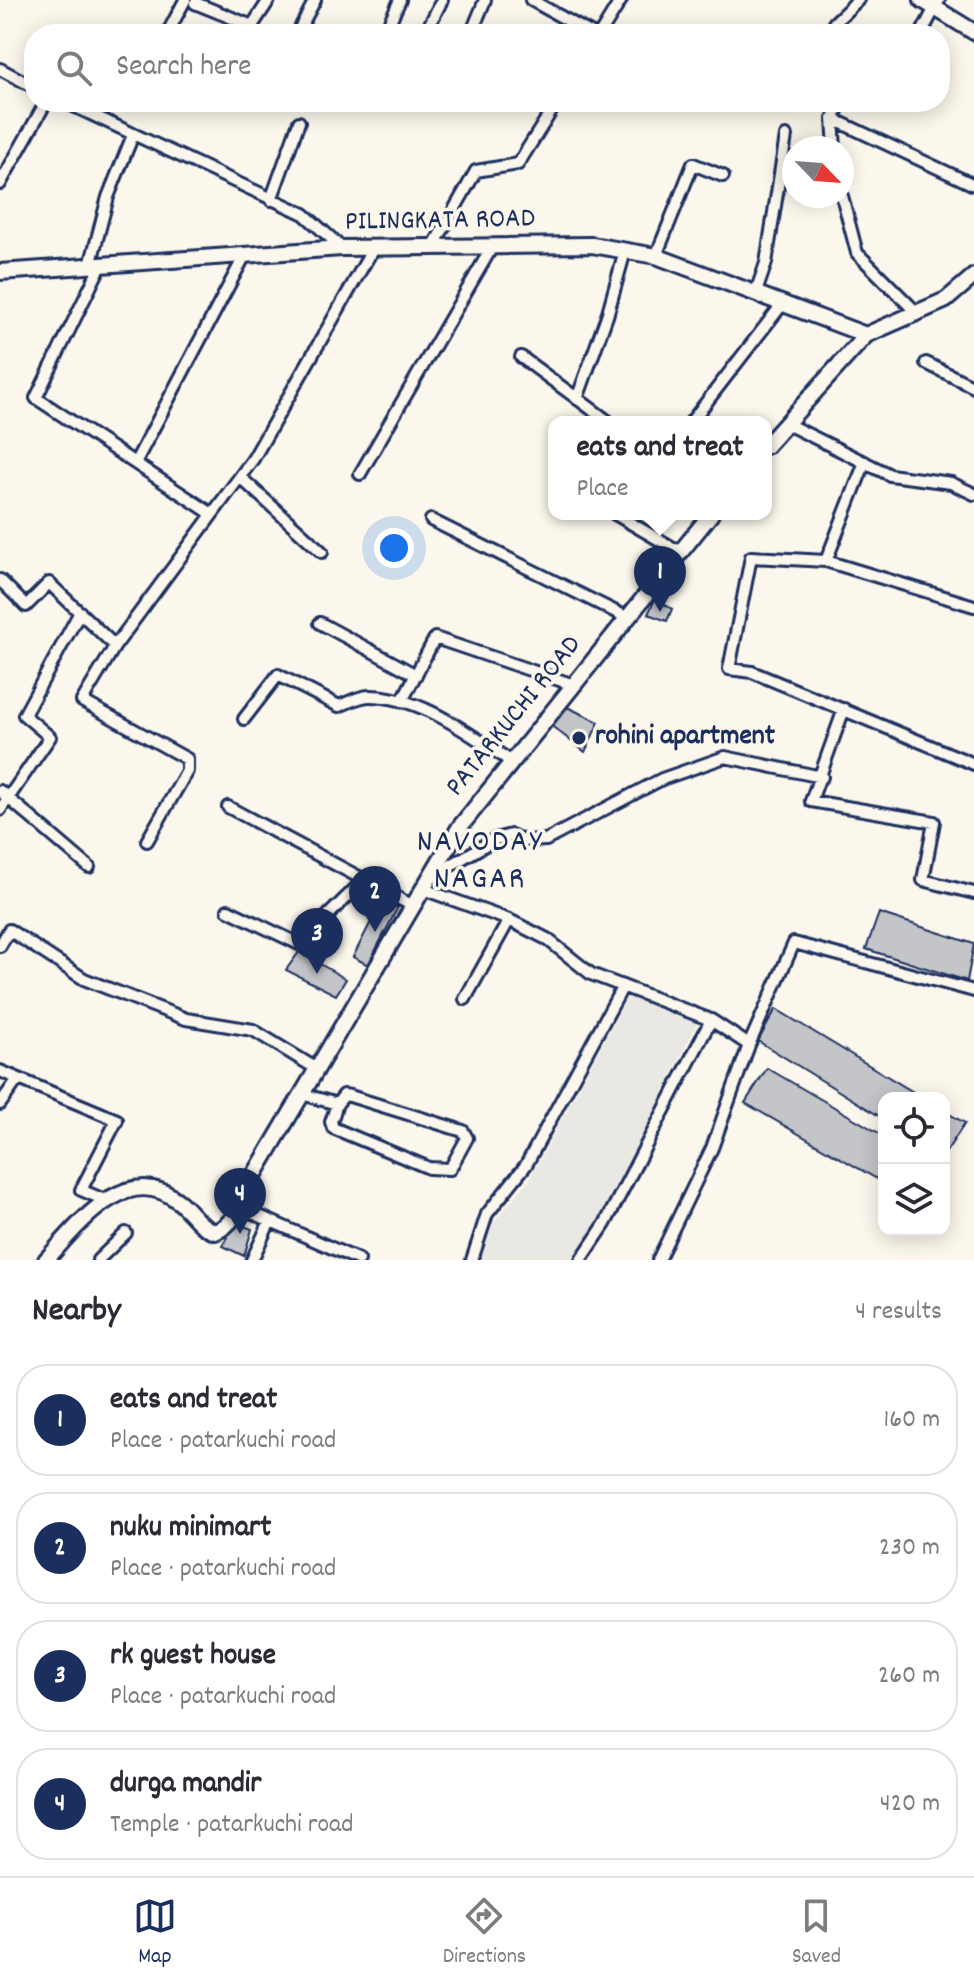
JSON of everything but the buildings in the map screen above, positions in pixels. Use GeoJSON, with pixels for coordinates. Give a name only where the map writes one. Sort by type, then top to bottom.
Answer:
{"type":"FeatureCollection","features":[{"type":"Feature","properties":{"kind":"street"},"geometry":{"type":"LineString","coordinates":[[253,24],[269,0]]}},
{"type":"Feature","properties":{"kind":"street"},"geometry":{"type":"LineString","coordinates":[[302,24],[315,0]]}},
{"type":"Feature","properties":{"kind":"street"},"geometry":{"type":"LineString","coordinates":[[389,24],[400,0]]}},
{"type":"Feature","properties":{"kind":"street"},"geometry":{"type":"LineString","coordinates":[[430,24],[442,0]]}},
{"type":"Feature","properties":{"kind":"street"},"geometry":{"type":"LineString","coordinates":[[475,24],[485,0]]}},
{"type":"Feature","properties":{"kind":"street"},"geometry":{"type":"LineString","coordinates":[[531,0],[574,24]]}},
{"type":"Feature","properties":{"kind":"street"},"geometry":{"type":"LineString","coordinates":[[606,24],[621,0]]}},
{"type":"Feature","properties":{"kind":"street"},"geometry":{"type":"LineString","coordinates":[[834,23],[858,0]]}},
{"type":"Feature","properties":{"kind":"street"},"geometry":{"type":"LineString","coordinates":[[174,24],[190,1],[247,24]]}},
{"type":"Feature","properties":{"kind":"street"},"geometry":{"type":"LineString","coordinates":[[933,2],[974,21]]}},
{"type":"Feature","properties":{"kind":"street"},"geometry":{"type":"LineString","coordinates":[[933,2],[974,32]]}},
{"type":"Feature","properties":{"kind":"street"},"geometry":{"type":"LineString","coordinates":[[925,24],[933,2]]}},
{"type":"Feature","properties":{"kind":"street"},"geometry":{"type":"LineString","coordinates":[[0,69],[24,82]]}},
{"type":"Feature","properties":{"kind":"street"},"geometry":{"type":"LineString","coordinates":[[0,184],[40,112]]}},
{"type":"Feature","properties":{"kind":"street"},"geometry":{"type":"LineString","coordinates":[[86,112],[304,214],[342,248]]}},
{"type":"Feature","properties":{"kind":"street"},"geometry":{"type":"LineString","coordinates":[[434,245],[476,171],[518,164],[551,112]]}},
{"type":"Feature","properties":{"kind":"street"},"geometry":{"type":"LineString","coordinates":[[834,136],[833,119],[836,112]]}},
{"type":"Feature","properties":{"kind":"street"},"geometry":{"type":"LineString","coordinates":[[833,119],[974,185]]}},
{"type":"Feature","properties":{"kind":"street"},"geometry":{"type":"LineString","coordinates":[[271,200],[299,122]]}},
{"type":"Feature","properties":{"kind":"street"},"geometry":{"type":"LineString","coordinates":[[133,135],[108,197],[96,266],[36,398],[212,514]]}},
{"type":"Feature","properties":{"kind":"street"},"geometry":{"type":"LineString","coordinates":[[756,292],[766,263],[782,161]]}},
{"type":"Feature","properties":{"kind":"street"},"geometry":{"type":"LineString","coordinates":[[656,256],[693,164],[723,176]]}},
{"type":"Feature","properties":{"kind":"street"},"geometry":{"type":"LineString","coordinates":[[845,208],[857,253],[918,314]]}},
{"type":"Feature","properties":{"kind":"street","name":"PILINGKATA ROAD"},"geometry":{"type":"LineString","coordinates":[[0,272],[342,248],[592,245],[656,256],[866,335]]}},
{"type":"Feature","properties":{"kind":"street"},"geometry":{"type":"LineString","coordinates":[[147,841],[187,771],[187,759],[82,701],[115,646],[240,477],[374,247]]}},
{"type":"Feature","properties":{"kind":"street"},"geometry":{"type":"LineString","coordinates":[[360,474],[492,247]]}},
{"type":"Feature","properties":{"kind":"street"},"geometry":{"type":"LineString","coordinates":[[577,399],[607,316],[625,251]]}},
{"type":"Feature","properties":{"kind":"street"},"geometry":{"type":"LineString","coordinates":[[135,463],[245,255]]}},
{"type":"Feature","properties":{"kind":"street"},"geometry":{"type":"LineString","coordinates":[[772,439],[866,335],[946,300],[974,276]]}},
{"type":"Feature","properties":{"kind":"street"},"geometry":{"type":"LineString","coordinates":[[696,416],[784,302]]}},
{"type":"Feature","properties":{"kind":"street"},"geometry":{"type":"LineString","coordinates":[[521,357],[601,416]]}},
{"type":"Feature","properties":{"kind":"street"},"geometry":{"type":"LineString","coordinates":[[926,363],[974,387]]}},
{"type":"Feature","properties":{"kind":"street"},"geometry":{"type":"LineString","coordinates":[[785,423],[890,475],[951,483],[974,494]]}},
{"type":"Feature","properties":{"kind":"street"},"geometry":{"type":"LineString","coordinates":[[826,561],[865,462]]}},
{"type":"Feature","properties":{"kind":"street"},"geometry":{"type":"LineString","coordinates":[[240,477],[322,552]]}},
{"type":"Feature","properties":{"kind":"street"},"geometry":{"type":"LineString","coordinates":[[431,520],[628,618]]}},
{"type":"Feature","properties":{"kind":"street"},"geometry":{"type":"LineString","coordinates":[[625,520],[680,552]]}},
{"type":"Feature","properties":{"kind":"street","name":"PATARKUCHI ROAD"},"geometry":{"type":"LineString","coordinates":[[46,1260],[90,1212],[126,1189],[152,1188],[177,1200],[203,1228],[215,1232],[226,1227],[459,828],[706,520]]}},
{"type":"Feature","properties":{"kind":"street"},"geometry":{"type":"LineString","coordinates":[[974,606],[826,561],[751,557],[729,669],[752,672],[974,764]]}},
{"type":"Feature","properties":{"kind":"street"},"geometry":{"type":"LineString","coordinates":[[0,580],[26,606],[49,583],[115,646]]}},
{"type":"Feature","properties":{"kind":"street"},"geometry":{"type":"LineString","coordinates":[[0,810],[50,737],[24,715],[80,612]]}},
{"type":"Feature","properties":{"kind":"street"},"geometry":{"type":"LineString","coordinates":[[320,623],[416,675]]}},
{"type":"Feature","properties":{"kind":"street"},"geometry":{"type":"LineString","coordinates":[[402,701],[435,638],[574,685]]}},
{"type":"Feature","properties":{"kind":"street"},"geometry":{"type":"LineString","coordinates":[[244,719],[278,675],[339,706],[367,696],[402,701],[446,720],[512,762]]}},
{"type":"Feature","properties":{"kind":"street"},"geometry":{"type":"LineString","coordinates":[[844,709],[811,801],[934,822],[923,880],[974,893]]}},
{"type":"Feature","properties":{"kind":"street"},"geometry":{"type":"LineString","coordinates":[[426,884],[495,839],[511,835],[523,841],[546,840],[662,779],[725,757],[822,777]]}},
{"type":"Feature","properties":{"kind":"street"},"geometry":{"type":"LineString","coordinates":[[0,791],[89,867]]}},
{"type":"Feature","properties":{"kind":"street"},"geometry":{"type":"LineString","coordinates":[[228,807],[413,906]]}},
{"type":"Feature","properties":{"kind":"street"},"geometry":{"type":"LineString","coordinates":[[228,910],[299,944],[364,880]]}},
{"type":"Feature","properties":{"kind":"street"},"geometry":{"type":"LineString","coordinates":[[426,884],[547,939],[591,974],[711,1020],[749,1045]]}},
{"type":"Feature","properties":{"kind":"street"},"geometry":{"type":"LineString","coordinates":[[465,999],[509,920]]}},
{"type":"Feature","properties":{"kind":"street"},"geometry":{"type":"LineString","coordinates":[[0,946],[9,930],[84,979],[186,1019],[253,1030],[317,1069]]}},
{"type":"Feature","properties":{"kind":"street"},"geometry":{"type":"LineString","coordinates":[[658,1260],[712,1148],[749,1045],[794,943],[974,991]]}},
{"type":"Feature","properties":{"kind":"street"},"geometry":{"type":"LineString","coordinates":[[472,1260],[487,1214],[526,1165],[623,986]]}},
{"type":"Feature","properties":{"kind":"street"},"geometry":{"type":"LineString","coordinates":[[581,1260],[605,1224],[711,1020]]}},
{"type":"Feature","properties":{"kind":"street"},"geometry":{"type":"LineString","coordinates":[[0,1071],[117,1120],[81,1190],[107,1201]]}},
{"type":"Feature","properties":{"kind":"street"},"geometry":{"type":"LineString","coordinates":[[0,1104],[18,1079]]}},
{"type":"Feature","properties":{"kind":"street"},"geometry":{"type":"LineString","coordinates":[[302,1094],[337,1104]]}},
{"type":"Feature","properties":{"kind":"street"},"geometry":{"type":"LineString","coordinates":[[344,1095],[350,1096],[463,1131],[467,1138],[450,1169],[429,1168],[333,1128],[331,1122],[337,1104],[344,1095]]}},
{"type":"Feature","properties":{"kind":"street"},"geometry":{"type":"LineString","coordinates":[[239,1207],[359,1260]]}},
{"type":"Feature","properties":{"kind":"street"},"geometry":{"type":"LineString","coordinates":[[252,1260],[270,1221]]}},
{"type":"Feature","properties":{"kind":"street"},"geometry":{"type":"LineString","coordinates":[[98,1260],[126,1233]]}},
{"type":"Feature","properties":{"kind":"shaded area"},"geometry":{"type":"Polygon","coordinates":[[[629,994],[698,1021],[602,1218],[573,1260],[478,1260],[489,1228],[529,1180],[629,994]]]}},
{"type":"Feature","properties":{"kind":"place","name":"eats and treat"},"geometry":{"type":"Point","coordinates":[660,612]}},
{"type":"Feature","properties":{"kind":"place","name":"rohini apartment"},"geometry":{"type":"Point","coordinates":[579,738]}},
{"type":"Feature","properties":{"kind":"place","name":"nuku minimart"},"geometry":{"type":"Point","coordinates":[375,932]}},
{"type":"Feature","properties":{"kind":"place","name":"rk guest house"},"geometry":{"type":"Point","coordinates":[317,974]}},
{"type":"Feature","properties":{"kind":"place","name":"durga mandir"},"geometry":{"type":"Point","coordinates":[240,1234]}},
{"type":"Feature","properties":{"kind":"district","name":"NAVODAY NAGAR"},"geometry":{"type":"Point","coordinates":[480,862]}}]}
